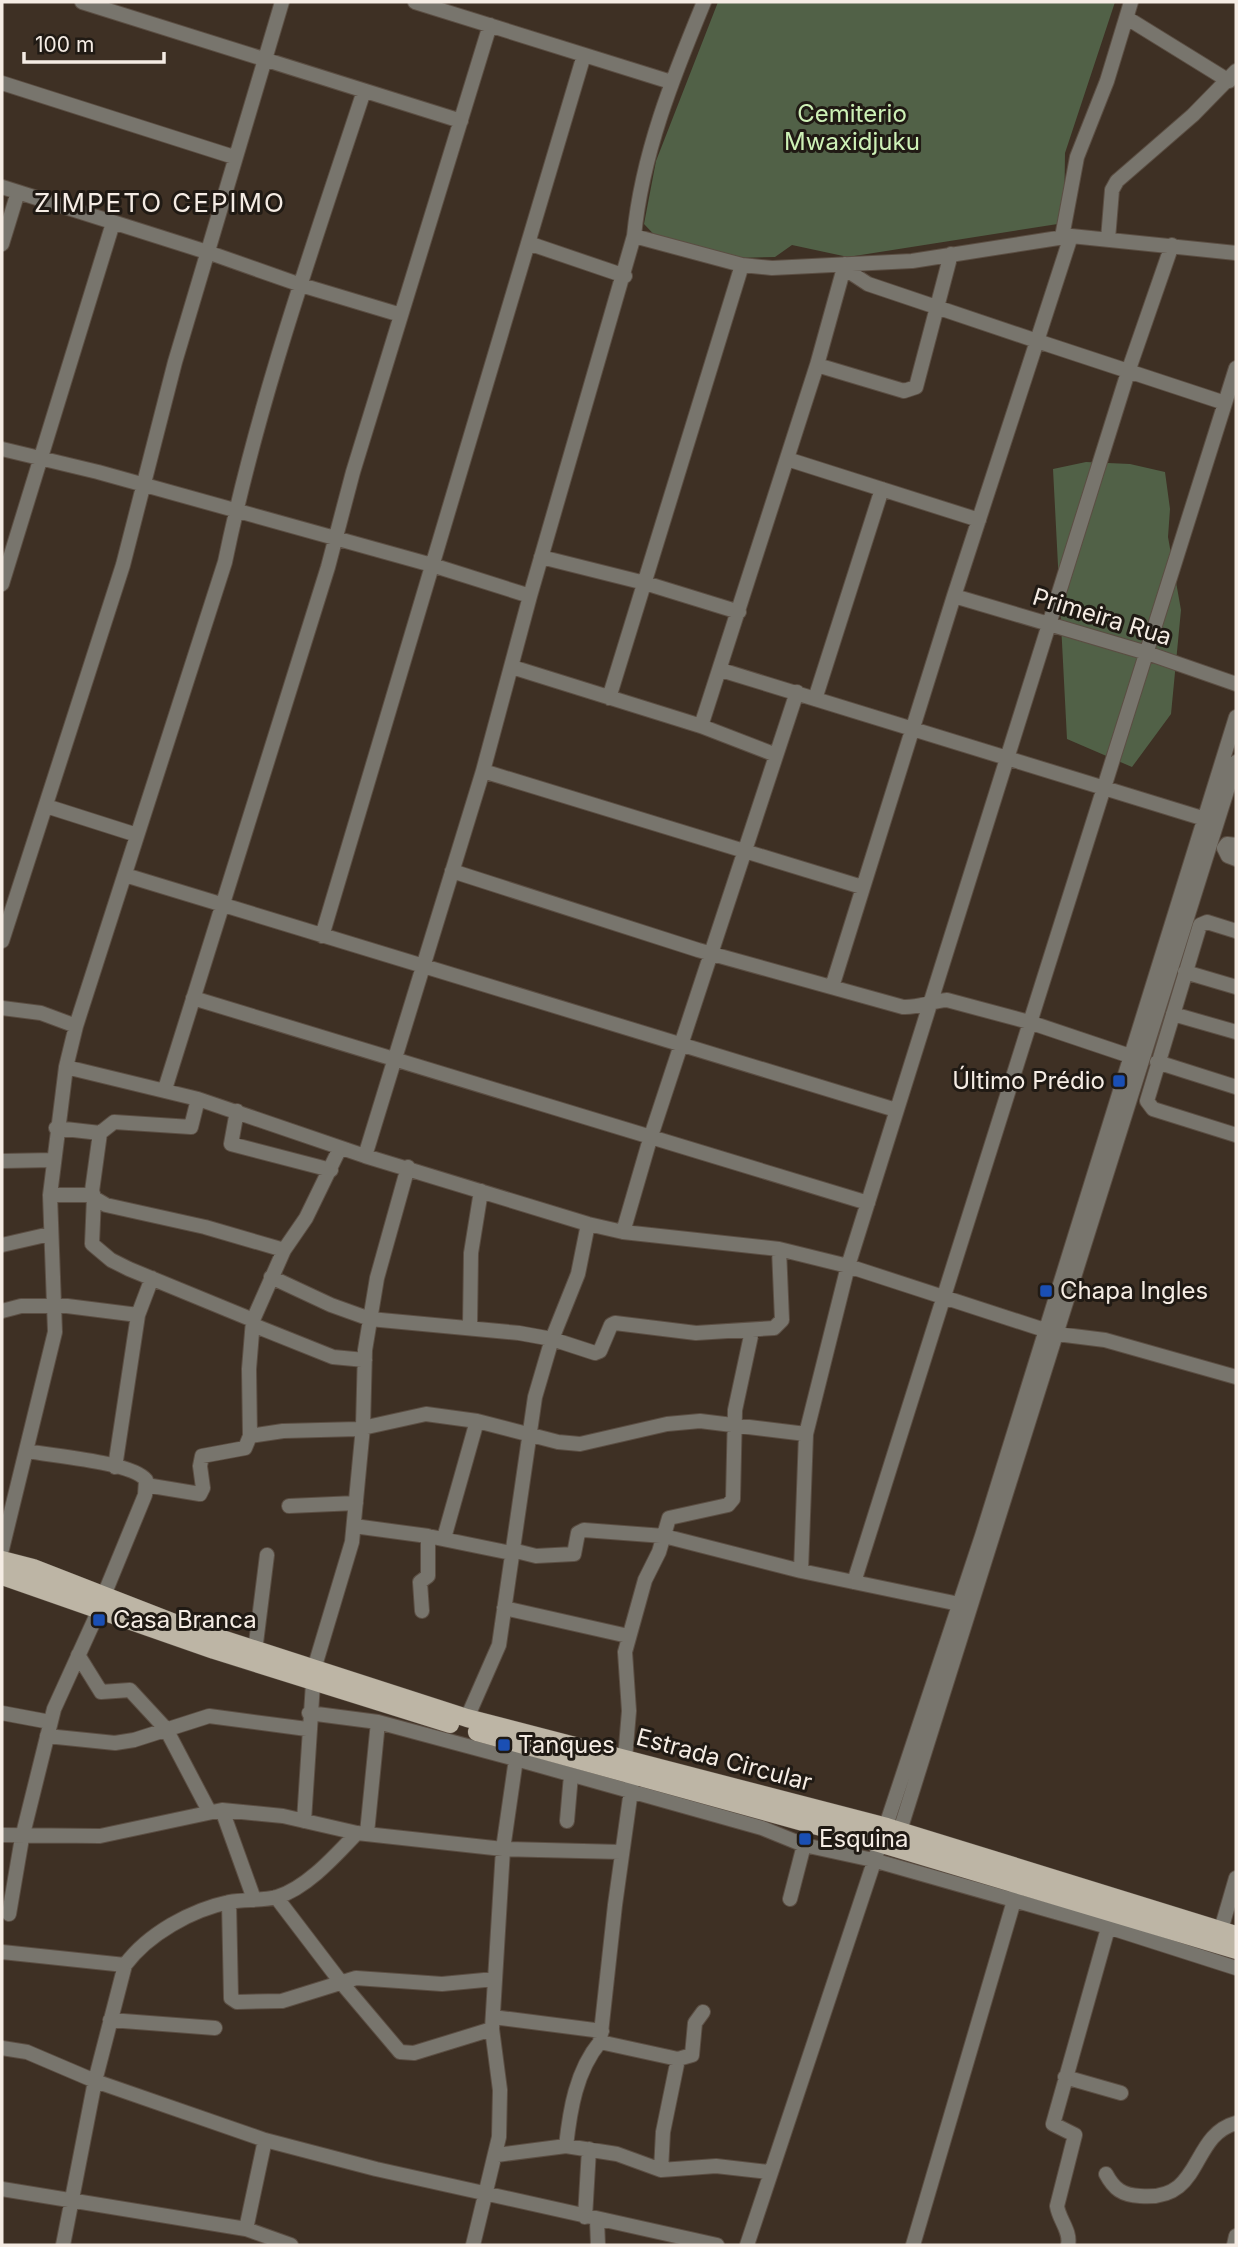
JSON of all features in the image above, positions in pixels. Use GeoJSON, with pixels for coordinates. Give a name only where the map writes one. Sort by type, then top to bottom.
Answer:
{"type":"FeatureCollection","features":[{"type":"Feature","properties":{"kind":"main road","name":"Estrada Circular"},"geometry":{"type":"LineString","coordinates":[[2,1560],[101,1602],[255,1650],[314,1676],[467,1718],[630,1775]]}},
{"type":"Feature","properties":{"kind":"main road"},"geometry":{"type":"LineString","coordinates":[[2,1576],[101,1602],[314,1676],[517,1751],[630,1775],[887,1842],[1229,1941]]}},
{"type":"Feature","properties":{"kind":"main road"},"geometry":{"type":"LineString","coordinates":[[887,1842],[1016,1894],[1111,1920],[1229,1941]]}},
{"type":"Feature","properties":{"kind":"street"},"geometry":{"type":"LineString","coordinates":[[82,2],[264,56],[461,121]]}},
{"type":"Feature","properties":{"kind":"street"},"geometry":{"type":"LineString","coordinates":[[2,941],[123,565],[141,485],[210,253],[234,157],[282,2]]}},
{"type":"Feature","properties":{"kind":"street"},"geometry":{"type":"LineString","coordinates":[[415,2],[671,82]]}},
{"type":"Feature","properties":{"kind":"street"},"geometry":{"type":"LineString","coordinates":[[365,1156],[483,771],[541,557],[625,276],[634,236],[639,192],[671,82],[704,2]]}},
{"type":"Feature","properties":{"kind":"street"},"geometry":{"type":"LineString","coordinates":[[832,986],[1037,341],[1067,237],[1077,157],[1131,2]]}},
{"type":"Feature","properties":{"kind":"street"},"geometry":{"type":"LineString","coordinates":[[1108,239],[1112,190],[1117,181],[1232,76],[1127,18]]}},
{"type":"Feature","properties":{"kind":"street"},"geometry":{"type":"LineString","coordinates":[[165,1090],[224,904],[490,25]]}},
{"type":"Feature","properties":{"kind":"street"},"geometry":{"type":"LineString","coordinates":[[322,936],[583,55]]}},
{"type":"Feature","properties":{"kind":"street"},"geometry":{"type":"LineString","coordinates":[[2,83],[234,157]]}},
{"type":"Feature","properties":{"kind":"street"},"geometry":{"type":"LineString","coordinates":[[2,1549],[50,1363],[56,1305],[50,1234],[52,1160],[66,1068],[76,1026],[226,562],[236,512],[301,285],[364,91]]}},
{"type":"Feature","properties":{"kind":"street"},"geometry":{"type":"LineString","coordinates":[[2,187],[301,285],[401,314]]}},
{"type":"Feature","properties":{"kind":"street"},"geometry":{"type":"LineString","coordinates":[[2,244],[18,192]]}},
{"type":"Feature","properties":{"kind":"street"},"geometry":{"type":"LineString","coordinates":[[2,584],[113,223]]}},
{"type":"Feature","properties":{"kind":"street"},"geometry":{"type":"LineString","coordinates":[[634,236],[742,265],[803,269],[912,261],[1067,237],[1236,253]]}},
{"type":"Feature","properties":{"kind":"street"},"geometry":{"type":"LineString","coordinates":[[528,243],[625,276]]}},
{"type":"Feature","properties":{"kind":"street"},"geometry":{"type":"LineString","coordinates":[[801,1571],[806,1434],[848,1266],[1051,626],[1129,369],[1172,245]]}},
{"type":"Feature","properties":{"kind":"street"},"geometry":{"type":"LineString","coordinates":[[817,365],[904,391],[916,387],[951,254]]}},
{"type":"Feature","properties":{"kind":"street"},"geometry":{"type":"LineString","coordinates":[[609,698],[742,265]]}},
{"type":"Feature","properties":{"kind":"street"},"geometry":{"type":"LineString","coordinates":[[844,265],[868,284],[1225,403]]}},
{"type":"Feature","properties":{"kind":"street"},"geometry":{"type":"LineString","coordinates":[[701,726],[817,365],[844,265]]}},
{"type":"Feature","properties":{"kind":"street"},"geometry":{"type":"LineString","coordinates":[[854,1583],[1236,368]]}},
{"type":"Feature","properties":{"kind":"street"},"geometry":{"type":"LineString","coordinates":[[2,449],[432,565],[530,596]]}},
{"type":"Feature","properties":{"kind":"street"},"geometry":{"type":"LineString","coordinates":[[787,458],[979,520]]}},
{"type":"Feature","properties":{"kind":"street"},"geometry":{"type":"LineString","coordinates":[[815,699],[882,489]]}},
{"type":"Feature","properties":{"kind":"street"},"geometry":{"type":"LineString","coordinates":[[541,557],[645,583],[739,612]]}},
{"type":"Feature","properties":{"kind":"street","name":"Primeira Rua"},"geometry":{"type":"LineString","coordinates":[[954,596],[1147,653],[1236,684]]}},
{"type":"Feature","properties":{"kind":"street"},"geometry":{"type":"LineString","coordinates":[[512,667],[701,726],[776,755]]}},
{"type":"Feature","properties":{"kind":"street"},"geometry":{"type":"LineString","coordinates":[[721,670],[1205,819]]}},
{"type":"Feature","properties":{"kind":"street"},"geometry":{"type":"LineString","coordinates":[[624,1232],[650,1139],[797,692]]}},
{"type":"Feature","properties":{"kind":"street"},"geometry":{"type":"LineString","coordinates":[[887,1842],[959,1604],[1050,1332],[1130,1056],[1236,718]]}},
{"type":"Feature","properties":{"kind":"street"},"geometry":{"type":"LineString","coordinates":[[747,2245],[769,2172],[887,1842],[1236,762]]}},
{"type":"Feature","properties":{"kind":"street"},"geometry":{"type":"LineString","coordinates":[[483,771],[862,887]]}},
{"type":"Feature","properties":{"kind":"street"},"geometry":{"type":"LineString","coordinates":[[46,806],[137,835]]}},
{"type":"Feature","properties":{"kind":"street"},"geometry":{"type":"LineString","coordinates":[[1236,845],[1227,844],[1224,848],[1228,856],[1236,859]]}},
{"type":"Feature","properties":{"kind":"street"},"geometry":{"type":"LineString","coordinates":[[452,871],[710,952],[903,1007],[917,1008],[933,1001],[947,1000],[1130,1056]]}},
{"type":"Feature","properties":{"kind":"street"},"geometry":{"type":"LineString","coordinates":[[125,875],[896,1110]]}},
{"type":"Feature","properties":{"kind":"street"},"geometry":{"type":"LineString","coordinates":[[1236,931],[1203,923],[1157,1062],[1148,1106],[1236,1135]]}},
{"type":"Feature","properties":{"kind":"street"},"geometry":{"type":"LineString","coordinates":[[1185,972],[1236,988]]}},
{"type":"Feature","properties":{"kind":"street"},"geometry":{"type":"LineString","coordinates":[[193,998],[650,1139],[868,1203]]}},
{"type":"Feature","properties":{"kind":"street"},"geometry":{"type":"LineString","coordinates":[[2,1008],[41,1013],[76,1026]]}},
{"type":"Feature","properties":{"kind":"street"},"geometry":{"type":"LineString","coordinates":[[1173,1014],[1236,1032]]}},
{"type":"Feature","properties":{"kind":"street"},"geometry":{"type":"LineString","coordinates":[[1157,1062],[1236,1087]]}},
{"type":"Feature","properties":{"kind":"street"},"geometry":{"type":"LineString","coordinates":[[66,1068],[198,1099],[340,1148],[588,1224],[624,1232],[779,1249],[848,1266],[1050,1332],[1105,1340],[1236,1377]]}},
{"type":"Feature","properties":{"kind":"street"},"geometry":{"type":"LineString","coordinates":[[198,1099],[191,1128],[114,1122],[100,1133],[93,1174],[92,1244],[111,1260],[333,1357],[365,1360]]}},
{"type":"Feature","properties":{"kind":"street"},"geometry":{"type":"LineString","coordinates":[[237,1111],[231,1144],[331,1170]]}},
{"type":"Feature","properties":{"kind":"street"},"geometry":{"type":"LineString","coordinates":[[57,1128],[100,1133]]}},
{"type":"Feature","properties":{"kind":"street"},"geometry":{"type":"LineString","coordinates":[[146,1485],[200,1494],[203,1488],[200,1466],[202,1456],[245,1448],[250,1436],[248,1369],[253,1323],[271,1277],[331,1170],[340,1148]]}},
{"type":"Feature","properties":{"kind":"street"},"geometry":{"type":"LineString","coordinates":[[2,1161],[52,1160]]}},
{"type":"Feature","properties":{"kind":"street"},"geometry":{"type":"LineString","coordinates":[[304,1821],[307,1728],[314,1676],[354,1526],[370,1319],[377,1278],[408,1167]]}},
{"type":"Feature","properties":{"kind":"street"},"geometry":{"type":"LineString","coordinates":[[470,1327],[471,1253],[481,1191]]}},
{"type":"Feature","properties":{"kind":"street"},"geometry":{"type":"LineString","coordinates":[[50,1195],[94,1197],[106,1205],[205,1227],[285,1250]]}},
{"type":"Feature","properties":{"kind":"street"},"geometry":{"type":"LineString","coordinates":[[467,1718],[499,1644],[535,1397],[552,1339],[578,1274],[588,1224]]}},
{"type":"Feature","properties":{"kind":"street"},"geometry":{"type":"LineString","coordinates":[[2,1245],[50,1234]]}},
{"type":"Feature","properties":{"kind":"street"},"geometry":{"type":"LineString","coordinates":[[271,1277],[331,1305],[370,1319],[470,1327],[552,1339],[595,1353],[600,1351],[611,1325],[615,1323],[696,1333],[774,1328],[782,1320],[779,1249]]}},
{"type":"Feature","properties":{"kind":"street"},"geometry":{"type":"LineString","coordinates":[[115,1467],[138,1315],[152,1278]]}},
{"type":"Feature","properties":{"kind":"street"},"geometry":{"type":"LineString","coordinates":[[2,1311],[21,1306],[56,1305],[138,1315]]}},
{"type":"Feature","properties":{"kind":"street"},"geometry":{"type":"LineString","coordinates":[[566,2146],[572,2103],[587,2058],[601,2036],[630,1775],[625,1652],[628,1636],[645,1580],[672,1516],[731,1503],[734,1423],[752,1331]]}},
{"type":"Feature","properties":{"kind":"street"},"geometry":{"type":"LineString","coordinates":[[250,1436],[283,1431],[363,1427],[426,1414],[477,1421],[529,1435],[580,1444],[667,1424],[734,1423],[806,1434]]}},
{"type":"Feature","properties":{"kind":"street"},"geometry":{"type":"LineString","coordinates":[[444,1538],[477,1421]]}},
{"type":"Feature","properties":{"kind":"street"},"geometry":{"type":"LineString","coordinates":[[9,1914],[22,1838],[63,1684],[101,1602],[145,1495],[146,1485],[141,1474],[27,1451]]}},
{"type":"Feature","properties":{"kind":"street"},"geometry":{"type":"LineString","coordinates":[[289,1506],[356,1503]]}},
{"type":"Feature","properties":{"kind":"street"},"geometry":{"type":"LineString","coordinates":[[354,1526],[428,1535],[536,1556],[574,1554],[578,1533],[588,1530],[664,1536],[801,1571],[959,1604]]}},
{"type":"Feature","properties":{"kind":"street"},"geometry":{"type":"LineString","coordinates":[[422,1611],[420,1582],[428,1576],[428,1535]]}},
{"type":"Feature","properties":{"kind":"street"},"geometry":{"type":"LineString","coordinates":[[255,1650],[267,1555]]}},
{"type":"Feature","properties":{"kind":"street"},"geometry":{"type":"LineString","coordinates":[[504,1608],[628,1636]]}},
{"type":"Feature","properties":{"kind":"street"},"geometry":{"type":"LineString","coordinates":[[78,1655],[99,1691],[130,1690],[166,1729],[216,1810],[254,1899]]}},
{"type":"Feature","properties":{"kind":"street"},"geometry":{"type":"LineString","coordinates":[[2,1713],[49,1729],[115,1742],[209,1716],[307,1728]]}},
{"type":"Feature","properties":{"kind":"street"},"geometry":{"type":"LineString","coordinates":[[309,1713],[378,1722],[517,1751],[571,1775],[630,1775],[804,1845],[887,1842]]}},
{"type":"Feature","properties":{"kind":"street"},"geometry":{"type":"LineString","coordinates":[[63,2245],[95,2081],[125,1965],[134,1953],[158,1934],[187,1917],[229,1902],[276,1897],[304,1881],[362,1833],[378,1722]]}},
{"type":"Feature","properties":{"kind":"street"},"geometry":{"type":"LineString","coordinates":[[473,2245],[497,2155],[500,2090],[493,2023],[495,1979],[503,1849],[517,1751]]}},
{"type":"Feature","properties":{"kind":"street"},"geometry":{"type":"LineString","coordinates":[[567,1821],[571,1775]]}},
{"type":"Feature","properties":{"kind":"street"},"geometry":{"type":"LineString","coordinates":[[2,1835],[22,1838],[100,1836],[133,1831],[216,1810],[304,1821],[362,1833],[503,1849],[621,1852]]}},
{"type":"Feature","properties":{"kind":"street"},"geometry":{"type":"LineString","coordinates":[[790,1899],[804,1845]]}},
{"type":"Feature","properties":{"kind":"street"},"geometry":{"type":"LineString","coordinates":[[1229,1941],[1236,1878]]}},
{"type":"Feature","properties":{"kind":"street"},"geometry":{"type":"LineString","coordinates":[[913,2245],[1016,1894]]}},
{"type":"Feature","properties":{"kind":"street"},"geometry":{"type":"LineString","coordinates":[[276,1897],[340,1981],[400,2052],[414,2053],[493,2023],[601,2036],[678,2059],[692,2055],[695,2023],[703,2012]]}},
{"type":"Feature","properties":{"kind":"street"},"geometry":{"type":"LineString","coordinates":[[229,1902],[231,1998],[245,2003],[282,2001],[340,1981],[372,1977],[442,1984],[495,1979]]}},
{"type":"Feature","properties":{"kind":"street"},"geometry":{"type":"LineString","coordinates":[[1068,2245],[1067,2230],[1059,2217],[1057,2206],[1075,2135],[1053,2124],[1111,1920],[1236,1968]]}},
{"type":"Feature","properties":{"kind":"street"},"geometry":{"type":"LineString","coordinates":[[2,1952],[125,1965]]}},
{"type":"Feature","properties":{"kind":"street"},"geometry":{"type":"LineString","coordinates":[[110,2020],[215,2028]]}},
{"type":"Feature","properties":{"kind":"street"},"geometry":{"type":"LineString","coordinates":[[2,2048],[27,2052],[95,2081],[265,2140],[376,2169],[718,2245]]}},
{"type":"Feature","properties":{"kind":"street"},"geometry":{"type":"LineString","coordinates":[[661,2170],[663,2132],[678,2059]]}},
{"type":"Feature","properties":{"kind":"street"},"geometry":{"type":"LineString","coordinates":[[1065,2077],[1121,2093]]}},
{"type":"Feature","properties":{"kind":"street"},"geometry":{"type":"LineString","coordinates":[[1106,2174],[1114,2188],[1127,2194],[1154,2196],[1171,2192],[1189,2178],[1217,2132],[1236,2123]]}},
{"type":"Feature","properties":{"kind":"street"},"geometry":{"type":"LineString","coordinates":[[246,2230],[265,2140]]}},
{"type":"Feature","properties":{"kind":"street"},"geometry":{"type":"LineString","coordinates":[[497,2155],[566,2146],[617,2154],[661,2170],[716,2166],[769,2172]]}},
{"type":"Feature","properties":{"kind":"street"},"geometry":{"type":"LineString","coordinates":[[589,2149],[591,2218],[598,2245]]}},
{"type":"Feature","properties":{"kind":"street"},"geometry":{"type":"LineString","coordinates":[[2,2189],[246,2230],[263,2240],[291,2245]]}},
{"type":"Feature","properties":{"kind":"street"},"geometry":{"type":"LineString","coordinates":[[1234,2245],[1236,2236]]}},
{"type":"Feature","properties":{"kind":"green space","name":"Cemiterio Mwaxidjuku"},"geometry":{"type":"Polygon","coordinates":[[[718,2],[1115,2],[1065,153],[1064,223],[848,257],[792,245],[775,257],[734,258],[664,245],[644,224],[656,161],[718,2]]]}},
{"type":"Feature","properties":{"kind":"green space"},"geometry":{"type":"Polygon","coordinates":[[[1086,462],[1130,464],[1165,472],[1170,509],[1168,537],[1181,610],[1171,714],[1132,767],[1067,739],[1053,469],[1086,462]]]}},
{"type":"Feature","properties":{"kind":"place","name":"Último Prédio"},"geometry":{"type":"Point","coordinates":[1119,1081]}},
{"type":"Feature","properties":{"kind":"place","name":"Chapa Ingles"},"geometry":{"type":"Point","coordinates":[1046,1291]}},
{"type":"Feature","properties":{"kind":"place","name":"Casa Branca"},"geometry":{"type":"Point","coordinates":[99,1620]}},
{"type":"Feature","properties":{"kind":"place","name":"Tanques"},"geometry":{"type":"Point","coordinates":[504,1745]}},
{"type":"Feature","properties":{"kind":"place","name":"Esquina"},"geometry":{"type":"Point","coordinates":[805,1839]}},
{"type":"Feature","properties":{"kind":"district","name":"ZIMPETO CEPIMO"},"geometry":{"type":"Point","coordinates":[160,203]}}]}
